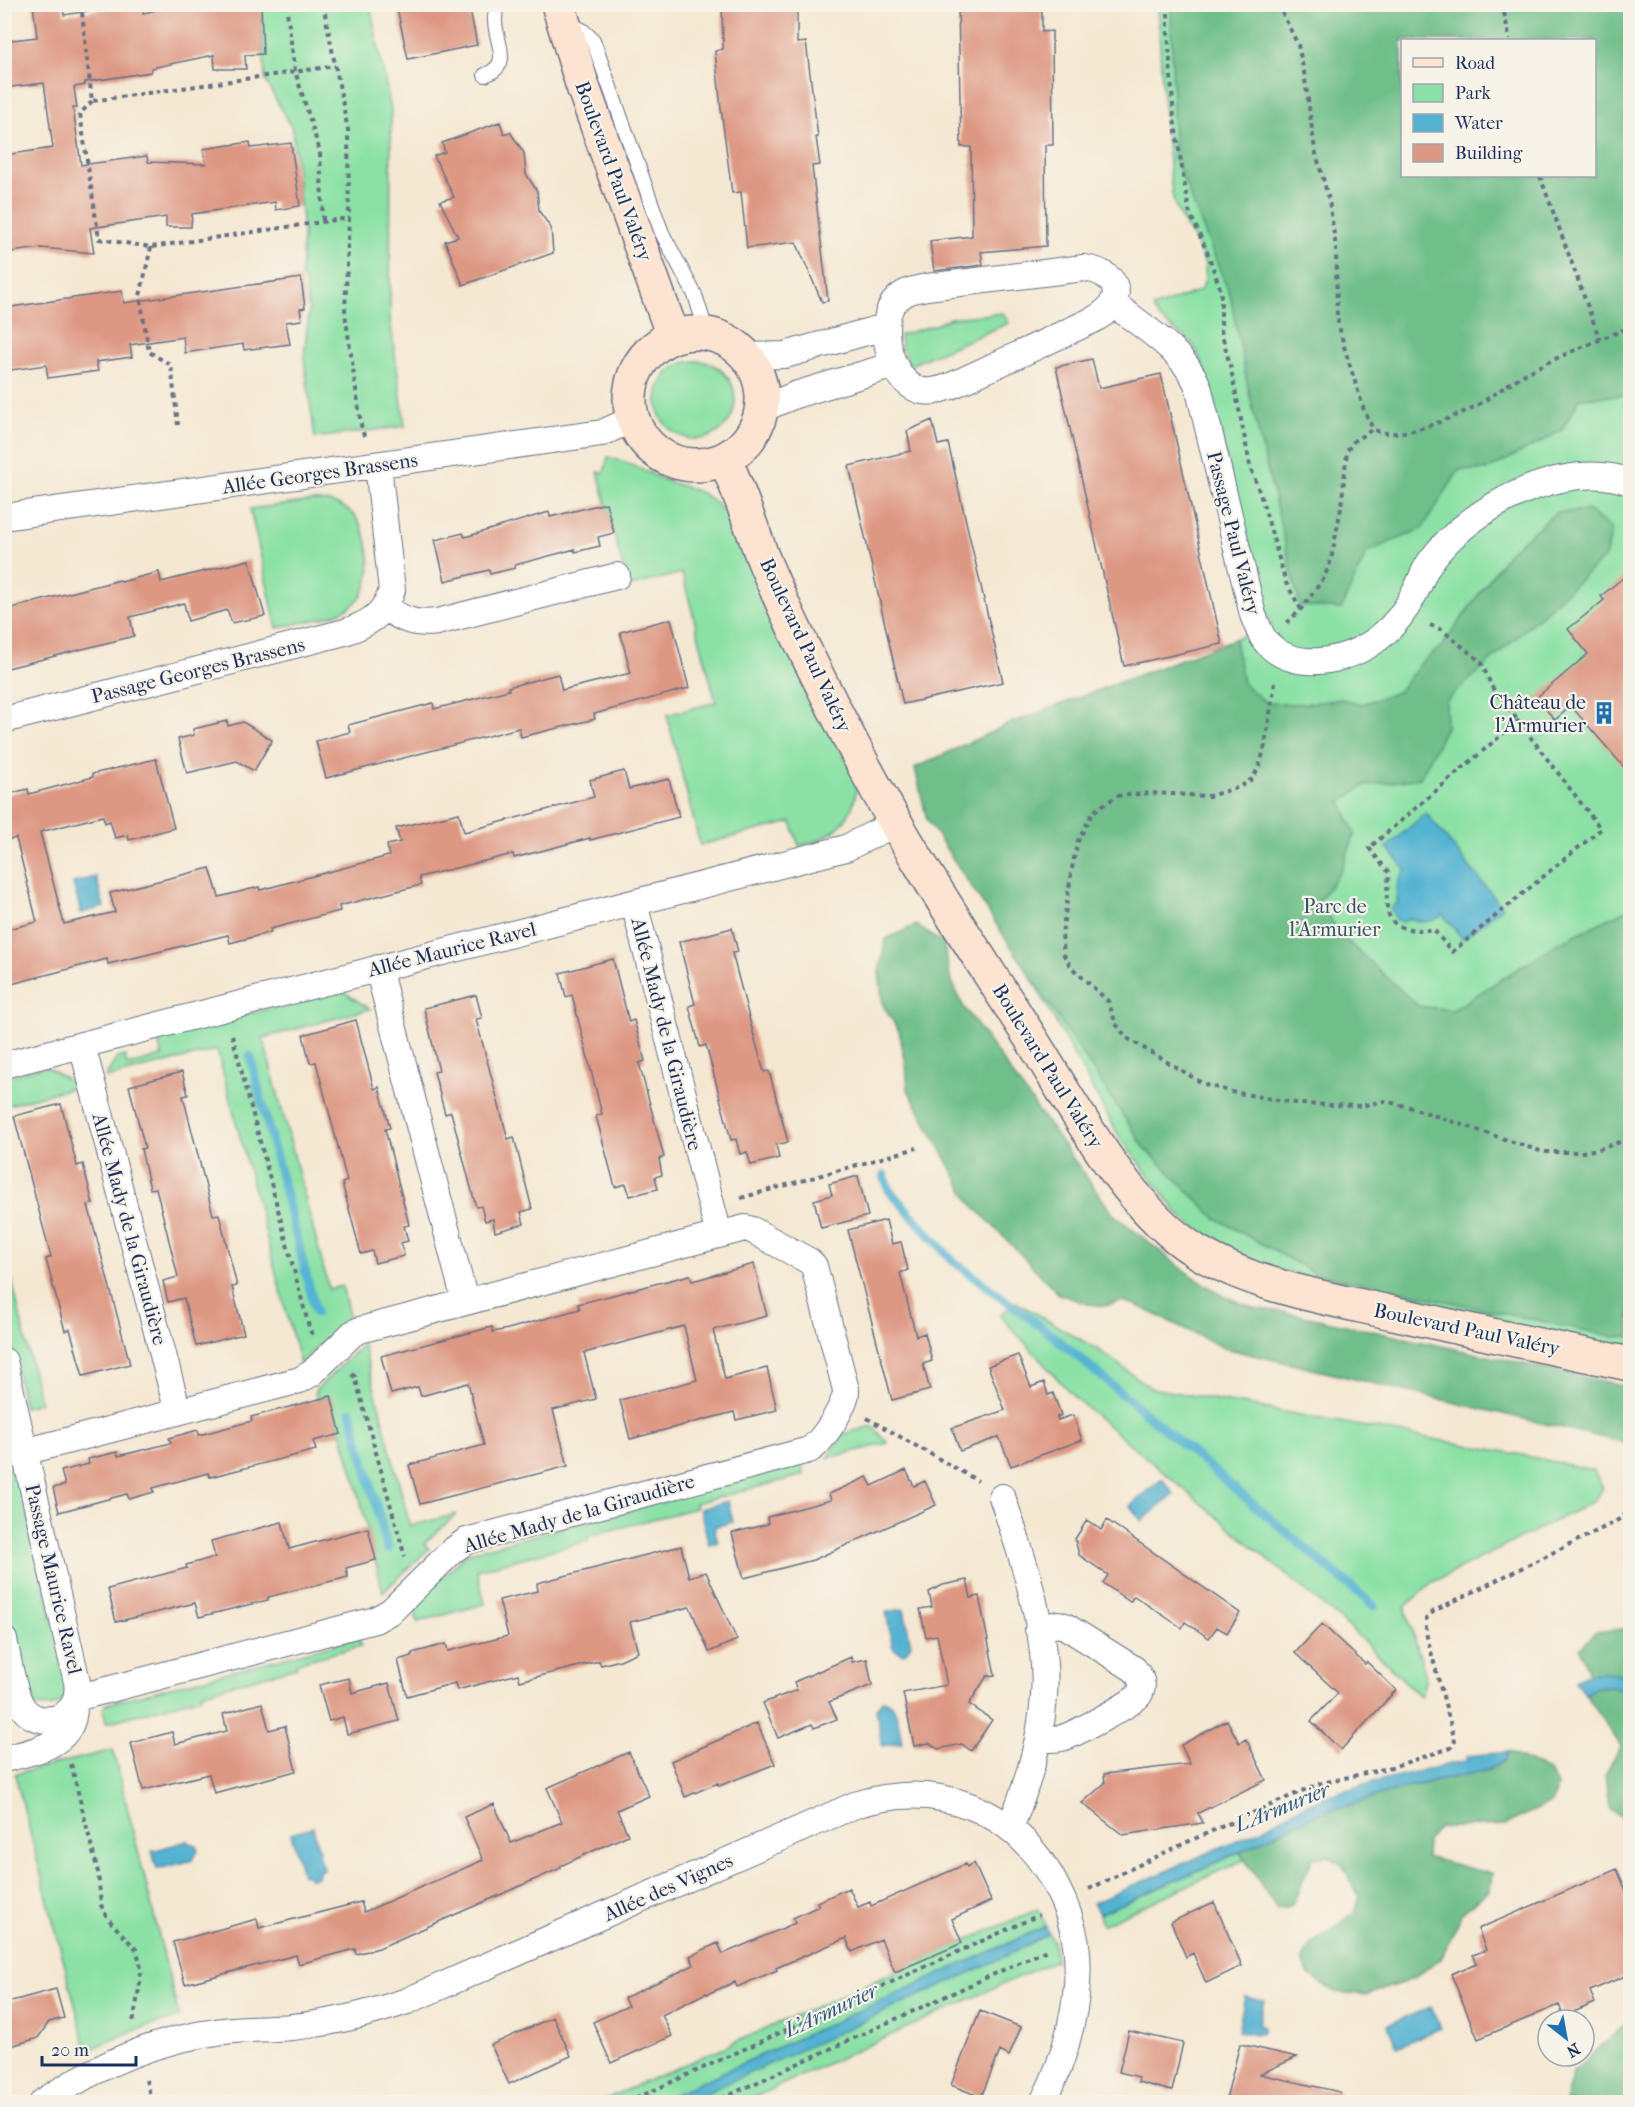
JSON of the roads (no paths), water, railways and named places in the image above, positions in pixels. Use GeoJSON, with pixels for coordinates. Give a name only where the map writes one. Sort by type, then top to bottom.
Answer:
{"type":"FeatureCollection","features":[{"type":"Feature","properties":{"kind":"street","name":"Boulevard Paul Valéry"},"geometry":{"type":"LineString","coordinates":[[561,13],[582,84],[673,336]]}},
{"type":"Feature","properties":{"kind":"street"},"geometry":{"type":"LineString","coordinates":[[1083,268],[1104,273],[1110,280],[1116,296],[1114,304],[1109,311],[1093,320],[951,386],[934,391],[921,391],[911,387],[894,365],[885,327],[890,308],[907,292],[927,287],[1083,268]]}},
{"type":"Feature","properties":{"kind":"street","name":"Passage Paul Valéry"},"geometry":{"type":"LineString","coordinates":[[1114,304],[1182,359],[1192,371],[1198,386],[1253,615],[1277,664],[1330,660],[1347,656],[1380,637],[1407,607],[1426,569],[1439,551],[1481,515],[1509,496],[1553,480],[1603,476],[1630,482]]}},
{"type":"Feature","properties":{"kind":"street"},"geometry":{"type":"LineString","coordinates":[[748,356],[785,355],[885,327]]}},
{"type":"Feature","properties":{"kind":"street"},"geometry":{"type":"LineString","coordinates":[[694,332],[707,333],[733,343],[748,356],[761,381],[762,409],[756,430],[743,447],[724,459],[697,466],[670,460],[647,444],[633,419],[630,394],[636,369],[651,349],[673,336],[694,332]]}},
{"type":"Feature","properties":{"kind":"street"},"geometry":{"type":"LineString","coordinates":[[762,409],[795,395],[894,365]]}},
{"type":"Feature","properties":{"kind":"street","name":"Allée Georges Brassens"},"geometry":{"type":"LineString","coordinates":[[4,517],[602,433],[633,419]]}},
{"type":"Feature","properties":{"kind":"street","name":"Boulevard Paul Valéry"},"geometry":{"type":"LineString","coordinates":[[724,459],[745,505],[762,555],[778,592],[856,751],[896,823],[1101,1150],[1167,1230],[1194,1250],[1250,1277],[1317,1296],[1630,1364]]}},
{"type":"Feature","properties":{"kind":"street"},"geometry":{"type":"LineString","coordinates":[[378,465],[392,582],[390,598],[385,608],[410,623],[430,623],[617,576]]}},
{"type":"Feature","properties":{"kind":"street","name":"Passage Georges Brassens"},"geometry":{"type":"LineString","coordinates":[[4,720],[345,633],[375,619],[385,608]]}},
{"type":"Feature","properties":{"kind":"street","name":"Allée Maurice Ravel"},"geometry":{"type":"LineString","coordinates":[[4,1065],[846,848],[896,823]]}},
{"type":"Feature","properties":{"kind":"street","name":"Allée Mady de la Giraudière"},"geometry":{"type":"LineString","coordinates":[[634,903],[716,1224]]}},
{"type":"Feature","properties":{"kind":"street"},"geometry":{"type":"LineString","coordinates":[[378,968],[465,1301]]}},
{"type":"Feature","properties":{"kind":"street","name":"Allée Mady de la Giraudière"},"geometry":{"type":"LineString","coordinates":[[82,1045],[178,1412]]}},
{"type":"Feature","properties":{"kind":"street","name":"Allée Mady de la Giraudière"},"geometry":{"type":"LineString","coordinates":[[24,1452],[300,1380],[312,1373],[352,1334],[360,1330],[465,1301],[716,1224],[752,1230],[809,1261],[814,1266],[846,1390],[846,1397],[820,1442],[809,1450],[466,1541],[452,1551],[391,1611],[375,1620],[75,1702]]}},
{"type":"Feature","properties":{"kind":"street","name":"Passage Maurice Ravel"},"geometry":{"type":"LineString","coordinates":[[4,1361],[7,1388],[78,1682],[75,1702]]}},
{"type":"Feature","properties":{"kind":"street"},"geometry":{"type":"LineString","coordinates":[[1002,1497],[1022,1557],[1044,1667],[1044,1696],[1038,1738],[1031,1770],[1010,1828]]}},
{"type":"Feature","properties":{"kind":"street"},"geometry":{"type":"LineString","coordinates":[[1038,1629],[1054,1624],[1065,1626],[1134,1669],[1142,1684],[1140,1694],[1131,1703],[1064,1738],[1038,1738]]}},
{"type":"Feature","properties":{"kind":"street"},"geometry":{"type":"LineString","coordinates":[[4,1640],[18,1697],[23,1708],[32,1716],[43,1720],[55,1719],[66,1714],[75,1702]]}},
{"type":"Feature","properties":{"kind":"street"},"geometry":{"type":"LineString","coordinates":[[4,1759],[37,1751],[63,1736],[71,1726],[75,1702]]}},
{"type":"Feature","properties":{"kind":"street","name":"Allée des Vignes"},"geometry":{"type":"LineString","coordinates":[[43,2103],[118,2058],[188,2037],[223,2031],[333,2022],[379,2011],[465,1977],[830,1815],[876,1798],[913,1795],[953,1801],[987,1814],[1010,1828],[1029,1845],[1048,1871],[1065,1906],[1076,1944],[1075,1993],[1069,2032],[1059,2068],[1045,2102]]}},
{"type":"Feature","properties":{"kind":"lane"},"geometry":{"type":"LineString","coordinates":[[485,75],[500,66],[502,59],[495,32],[494,18],[498,4]]}},
{"type":"Feature","properties":{"kind":"lane"},"geometry":{"type":"LineString","coordinates":[[561,13],[593,40],[662,233],[695,295],[707,333]]}},
{"type":"Feature","properties":{"kind":"water"},"geometry":{"type":"Polygon","coordinates":[[[1426,813],[1502,907],[1463,939],[1443,915],[1427,922],[1410,918],[1403,922],[1393,915],[1391,908],[1398,902],[1396,893],[1398,885],[1406,870],[1387,847],[1426,813]]]}},
{"type":"Feature","properties":{"kind":"water"},"geometry":{"type":"Polygon","coordinates":[[[96,877],[104,907],[81,913],[73,883],[96,877]]]}},
{"type":"Feature","properties":{"kind":"water"},"geometry":{"type":"Polygon","coordinates":[[[1162,1479],[1174,1494],[1142,1521],[1130,1506],[1162,1479]]]}},
{"type":"Feature","properties":{"kind":"water"},"geometry":{"type":"Polygon","coordinates":[[[728,1501],[733,1522],[714,1527],[718,1542],[709,1545],[700,1509],[728,1501]]]}},
{"type":"Feature","properties":{"kind":"water"},"geometry":{"type":"Polygon","coordinates":[[[904,1609],[911,1645],[902,1654],[893,1648],[886,1612],[904,1609]]]}},
{"type":"Feature","properties":{"kind":"water"},"geometry":{"type":"Polygon","coordinates":[[[1589,1674],[1630,1675],[1630,1689],[1601,1687],[1591,1690],[1586,1695],[1575,1681],[1589,1674]]]}},
{"type":"Feature","properties":{"kind":"water"},"geometry":{"type":"Polygon","coordinates":[[[882,1700],[892,1705],[895,1710],[902,1743],[882,1746],[876,1709],[882,1700]]]}},
{"type":"Feature","properties":{"kind":"water"},"geometry":{"type":"Polygon","coordinates":[[[1508,1752],[1504,1761],[1488,1770],[1409,1787],[1312,1816],[1240,1852],[1099,1914],[1093,1903],[1258,1831],[1292,1811],[1323,1797],[1377,1781],[1468,1760],[1467,1756],[1508,1752]]]}},
{"type":"Feature","properties":{"kind":"water"},"geometry":{"type":"Polygon","coordinates":[[[313,1827],[323,1869],[319,1871],[318,1877],[311,1879],[305,1874],[302,1875],[291,1833],[313,1827]]]}},
{"type":"Feature","properties":{"kind":"water"},"geometry":{"type":"Polygon","coordinates":[[[188,1841],[196,1845],[198,1850],[193,1860],[157,1869],[152,1851],[188,1841]]]}},
{"type":"Feature","properties":{"kind":"water"},"geometry":{"type":"Polygon","coordinates":[[[1046,1926],[1049,1934],[1002,1958],[686,2102],[657,2102],[1046,1926]]]}},
{"type":"Feature","properties":{"kind":"water"},"geometry":{"type":"Polygon","coordinates":[[[1245,1997],[1264,2001],[1258,2025],[1264,2027],[1262,2034],[1238,2031],[1245,1997]]]}},
{"type":"Feature","properties":{"kind":"water"},"geometry":{"type":"Polygon","coordinates":[[[1431,2007],[1440,2028],[1397,2047],[1388,2025],[1431,2007]]]}},
{"type":"Feature","properties":{"kind":"waterway"},"geometry":{"type":"LineString","coordinates":[[250,1056],[316,1313]]}},
{"type":"Feature","properties":{"kind":"waterway"},"geometry":{"type":"LineString","coordinates":[[884,1175],[889,1190],[952,1260],[1057,1339],[1374,1606]]}},
{"type":"Feature","properties":{"kind":"waterway"},"geometry":{"type":"LineString","coordinates":[[351,1412],[388,1549]]}},
{"type":"Feature","properties":{"kind":"place","name":"Château de l'Armurier"},"geometry":{"type":"Point","coordinates":[1604,713]}},
{"type":"Feature","properties":{"kind":"park label","name":"Parc de l'Armurier"},"geometry":{"type":"Point","coordinates":[1335,918]}},
{"type":"Feature","properties":{"kind":"water label","name":"L'Armurier"},"geometry":{"type":"Point","coordinates":[1282,1807]}},
{"type":"Feature","properties":{"kind":"water label","name":"L'Armurier"},"geometry":{"type":"Point","coordinates":[831,2010]}}]}
